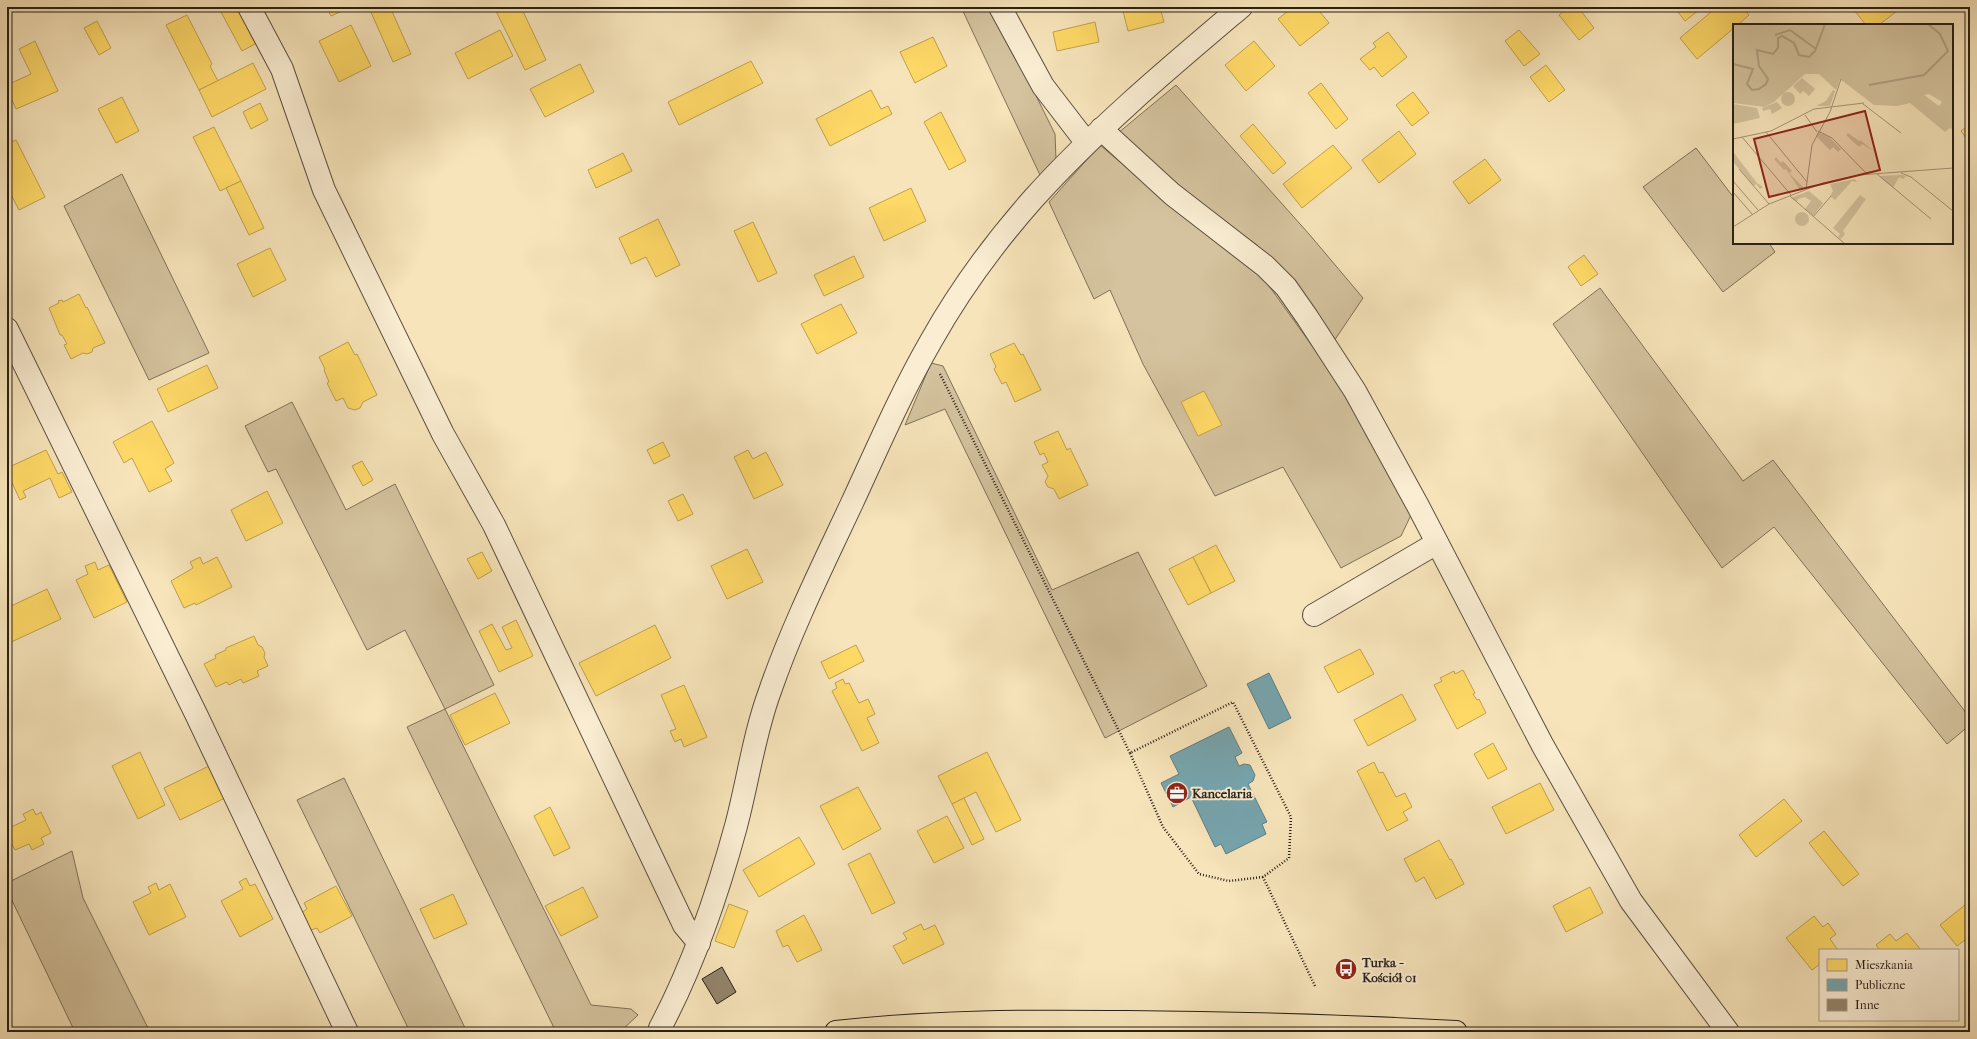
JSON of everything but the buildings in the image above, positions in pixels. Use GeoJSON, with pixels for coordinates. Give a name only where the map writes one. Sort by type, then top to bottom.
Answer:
{"type":"FeatureCollection","features":[{"type":"Feature","properties":{"kind":"main road"},"geometry":{"type":"LineString","coordinates":[[836,1032],[946,1023],[1021,1021],[1243,1024],[1456,1032]]}},
{"type":"Feature","properties":{"kind":"street"},"geometry":{"type":"LineString","coordinates":[[249,7],[282,69],[324,190],[443,434],[494,525],[684,924],[699,943]]}},
{"type":"Feature","properties":{"kind":"street"},"geometry":{"type":"LineString","coordinates":[[1000,7],[1043,86],[1093,136],[1172,194],[1265,266],[1286,287],[1355,390],[1543,746],[1631,901],[1728,1032]]}},
{"type":"Feature","properties":{"kind":"street"},"geometry":{"type":"LineString","coordinates":[[660,1032],[660,1028],[699,943],[713,906],[736,826],[762,716],[782,657],[926,348],[981,265],[1032,200],[1093,136],[1241,7]]}},
{"type":"Feature","properties":{"kind":"street"},"geometry":{"type":"LineString","coordinates":[[7,329],[196,714],[348,1032]]}},
{"type":"Feature","properties":{"kind":"street"},"geometry":{"type":"LineString","coordinates":[[1314,615],[1437,543]]}},
{"type":"Feature","properties":{"kind":"path"},"geometry":{"type":"LineString","coordinates":[[926,348],[1130,753],[1163,827],[1199,874],[1229,881],[1263,877],[1289,858],[1291,817],[1233,702],[1130,753]]}},
{"type":"Feature","properties":{"kind":"path"},"geometry":{"type":"LineString","coordinates":[[7,700],[11,704]]}},
{"type":"Feature","properties":{"kind":"path"},"geometry":{"type":"LineString","coordinates":[[1263,877],[1315,986]]}},
{"type":"Feature","properties":{"kind":"shaded area"},"geometry":{"type":"Polygon","coordinates":[[[961,7],[992,7],[1055,134],[1056,159],[1040,175],[961,7]]]}},
{"type":"Feature","properties":{"kind":"shaded area"},"geometry":{"type":"Polygon","coordinates":[[[1176,85],[1309,234],[1363,298],[1334,341],[1284,272],[1257,245],[1179,191],[1118,133],[1176,85]]]}},
{"type":"Feature","properties":{"kind":"shaded area"},"geometry":{"type":"Polygon","coordinates":[[[1100,145],[1180,213],[1259,272],[1336,379],[1411,515],[1401,536],[1341,568],[1283,467],[1215,496],[1143,364],[1110,290],[1094,299],[1049,202],[1100,145]]]}},
{"type":"Feature","properties":{"kind":"shaded area"},"geometry":{"type":"Polygon","coordinates":[[[1696,148],[1733,197],[1733,244],[1770,244],[1775,252],[1723,292],[1643,187],[1696,148]]]}},
{"type":"Feature","properties":{"kind":"shaded area"},"geometry":{"type":"Polygon","coordinates":[[[122,174],[209,353],[149,380],[64,206],[122,174]]]}},
{"type":"Feature","properties":{"kind":"shaded area"},"geometry":{"type":"Polygon","coordinates":[[[1600,288],[1743,481],[1773,460],[1970,718],[1970,725],[1947,744],[1774,527],[1722,568],[1553,324],[1600,288]]]}},
{"type":"Feature","properties":{"kind":"shaded area"},"geometry":{"type":"Polygon","coordinates":[[[931,363],[943,366],[1052,590],[1138,552],[1207,686],[1105,738],[945,409],[905,425],[931,363]]]}},
{"type":"Feature","properties":{"kind":"shaded area"},"geometry":{"type":"Polygon","coordinates":[[[292,402],[346,510],[395,484],[494,685],[445,709],[405,630],[367,650],[276,469],[268,472],[245,426],[292,402]]]}},
{"type":"Feature","properties":{"kind":"shaded area"},"geometry":{"type":"Polygon","coordinates":[[[445,709],[591,1005],[631,1009],[638,1015],[620,1032],[556,1032],[407,727],[445,709]]]}},
{"type":"Feature","properties":{"kind":"shaded area"},"geometry":{"type":"Polygon","coordinates":[[[344,778],[467,1032],[410,1032],[297,800],[344,778]]]}},
{"type":"Feature","properties":{"kind":"shaded area"},"geometry":{"type":"Polygon","coordinates":[[[72,851],[83,898],[150,1032],[75,1032],[7,890],[7,883],[72,851]]]}},
{"type":"Feature","properties":{"kind":"place","name":"Kancelaria"},"geometry":{"type":"Point","coordinates":[1177,793]}},
{"type":"Feature","properties":{"kind":"place","name":"Turka - Kościół 01"},"geometry":{"type":"Point","coordinates":[1346,969]}}]}
